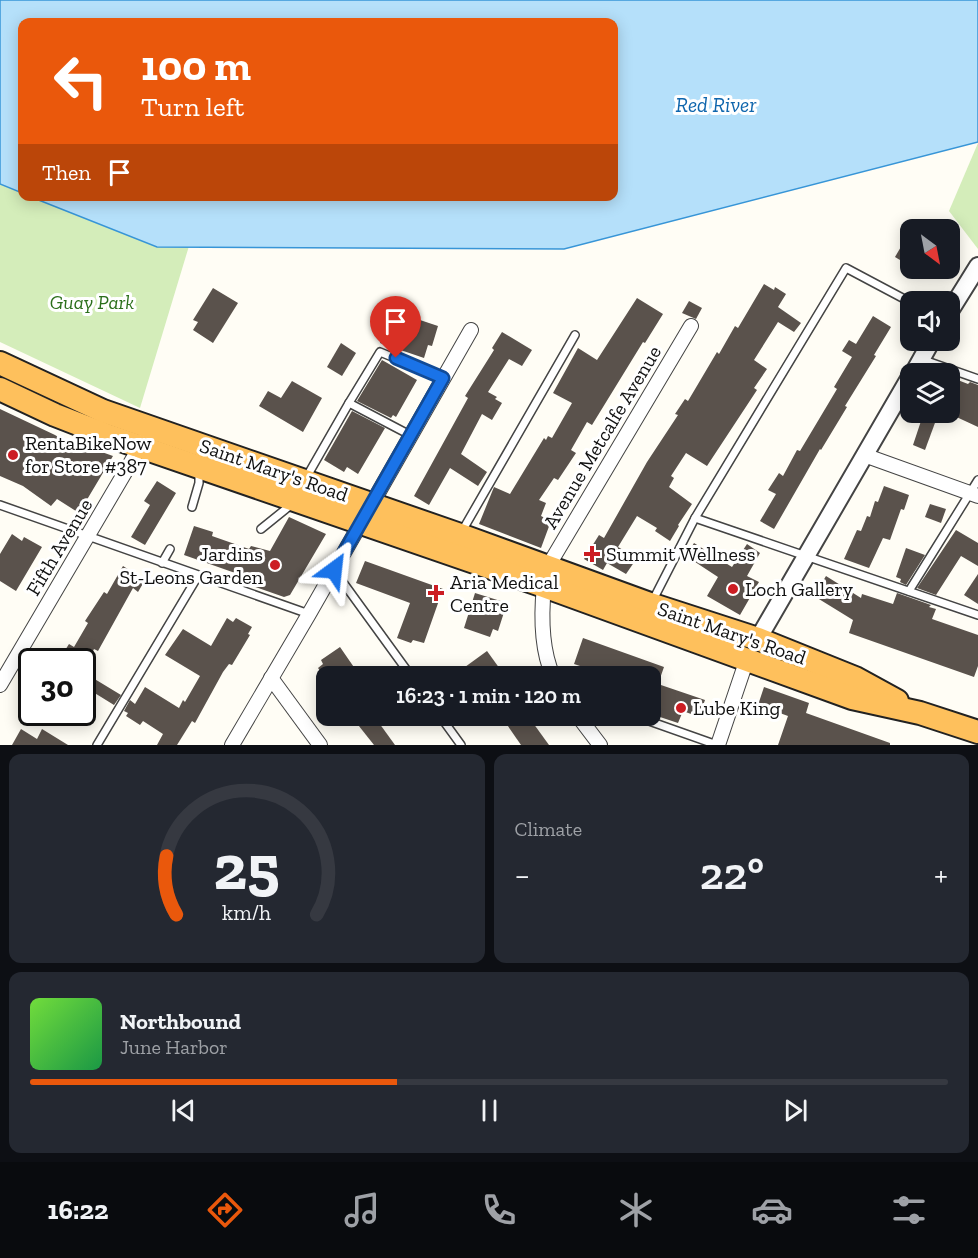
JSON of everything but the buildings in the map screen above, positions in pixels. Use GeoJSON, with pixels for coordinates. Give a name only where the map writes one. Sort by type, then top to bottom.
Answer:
{"type":"FeatureCollection","features":[{"type":"Feature","properties":{"kind":"highway","name":"Saint Mary's Road"},"geometry":{"type":"LineString","coordinates":[[0,363],[87,404],[199,466],[300,491]]}},
{"type":"Feature","properties":{"kind":"highway","name":"Saint Mary's Road"},"geometry":{"type":"LineString","coordinates":[[0,389],[76,424],[146,437],[546,577],[747,659],[852,698],[920,713],[978,732]]}},
{"type":"Feature","properties":{"kind":"highway","name":"Saint Mary's Road"},"geometry":{"type":"LineString","coordinates":[[366,514],[460,536],[546,577],[650,604],[758,639],[855,678],[920,713]]}},
{"type":"Feature","properties":{"kind":"highway"},"geometry":{"type":"LineString","coordinates":[[747,659],[758,639]]}},
{"type":"Feature","properties":{"kind":"street"},"geometry":{"type":"LineString","coordinates":[[960,295],[978,266]]}},
{"type":"Feature","properties":{"kind":"street","name":"Avenue Metcalfe Avenue"},"geometry":{"type":"LineString","coordinates":[[546,577],[553,558],[691,326]]}},
{"type":"Feature","properties":{"kind":"street"},"geometry":{"type":"LineString","coordinates":[[232,745],[471,330]]}},
{"type":"Feature","properties":{"kind":"street"},"geometry":{"type":"LineString","coordinates":[[758,639],[900,395]]}},
{"type":"Feature","properties":{"kind":"street","name":"Fifth Avenue"},"geometry":{"type":"LineString","coordinates":[[0,686],[146,437]]}},
{"type":"Feature","properties":{"kind":"street"},"geometry":{"type":"LineString","coordinates":[[864,455],[974,494]]}},
{"type":"Feature","properties":{"kind":"street"},"geometry":{"type":"LineString","coordinates":[[546,577],[544,644],[548,666]]}},
{"type":"Feature","properties":{"kind":"street"},"geometry":{"type":"LineString","coordinates":[[717,745],[747,659]]}},
{"type":"Feature","properties":{"kind":"street"},"geometry":{"type":"LineString","coordinates":[[271,678],[320,745]]}},
{"type":"Feature","properties":{"kind":"street"},"geometry":{"type":"LineString","coordinates":[[586,726],[600,745]]}},
{"type":"Feature","properties":{"kind":"lane"},"geometry":{"type":"LineString","coordinates":[[650,604],[696,518],[846,268],[900,297]]}},
{"type":"Feature","properties":{"kind":"lane"},"geometry":{"type":"LineString","coordinates":[[460,536],[575,335]]}},
{"type":"Feature","properties":{"kind":"lane"},"geometry":{"type":"LineString","coordinates":[[261,529],[300,491],[380,352],[443,378]]}},
{"type":"Feature","properties":{"kind":"lane"},"geometry":{"type":"LineString","coordinates":[[960,376],[978,379]]}},
{"type":"Feature","properties":{"kind":"lane"},"geometry":{"type":"LineString","coordinates":[[349,403],[410,435]]}},
{"type":"Feature","properties":{"kind":"lane"},"geometry":{"type":"LineString","coordinates":[[192,507],[199,483],[199,466]]}},
{"type":"Feature","properties":{"kind":"lane"},"geometry":{"type":"LineString","coordinates":[[909,591],[974,494],[978,480]]}},
{"type":"Feature","properties":{"kind":"lane"},"geometry":{"type":"LineString","coordinates":[[0,505],[309,614]]}},
{"type":"Feature","properties":{"kind":"lane"},"geometry":{"type":"LineString","coordinates":[[696,518],[978,615]]}},
{"type":"Feature","properties":{"kind":"lane"},"geometry":{"type":"LineString","coordinates":[[162,563],[170,549]]}},
{"type":"Feature","properties":{"kind":"lane"},"geometry":{"type":"LineString","coordinates":[[334,570],[404,666]]}},
{"type":"Feature","properties":{"kind":"lane"},"geometry":{"type":"LineString","coordinates":[[97,745],[198,576]]}},
{"type":"Feature","properties":{"kind":"lane"},"geometry":{"type":"LineString","coordinates":[[661,725],[717,745]]}},
{"type":"Feature","properties":{"kind":"lane"},"geometry":{"type":"LineString","coordinates":[[447,726],[461,745]]}},
{"type":"Feature","properties":{"kind":"green space"},"geometry":{"type":"Polygon","coordinates":[[[978,143],[978,249],[960,225],[960,219],[955,219],[949,211],[978,143]]]}},
{"type":"Feature","properties":{"kind":"green space","name":"Guay Park"},"geometry":{"type":"Polygon","coordinates":[[[0,184],[18,191],[18,201],[41,201],[157,247],[189,246],[140,408],[0,342],[0,184]]]}},
{"type":"Feature","properties":{"kind":"water","name":"Red River"},"geometry":{"type":"Polygon","coordinates":[[[0,0],[978,0],[978,142],[564,249],[157,247],[41,201],[618,201],[618,18],[18,18],[18,191],[0,184],[0,0]]]}},
{"type":"Feature","properties":{"kind":"place","name":"RentaBikeNow for Store #387"},"geometry":{"type":"Point","coordinates":[13,455]}},
{"type":"Feature","properties":{"kind":"place","name":"Summit Wellness"},"geometry":{"type":"Point","coordinates":[592,554]}},
{"type":"Feature","properties":{"kind":"place","name":"Jardins St-Leons Garden"},"geometry":{"type":"Point","coordinates":[275,565]}},
{"type":"Feature","properties":{"kind":"place","name":"Loch Gallery"},"geometry":{"type":"Point","coordinates":[733,589]}},
{"type":"Feature","properties":{"kind":"place","name":"Aria Medical Centre"},"geometry":{"type":"Point","coordinates":[436,593]}},
{"type":"Feature","properties":{"kind":"place","name":"Lube King"},"geometry":{"type":"Point","coordinates":[681,708]}},
{"type":"Feature","properties":{"kind":"route"},"geometry":{"type":"LineString","coordinates":[[334,570],[443,378],[396,358]]}}]}
